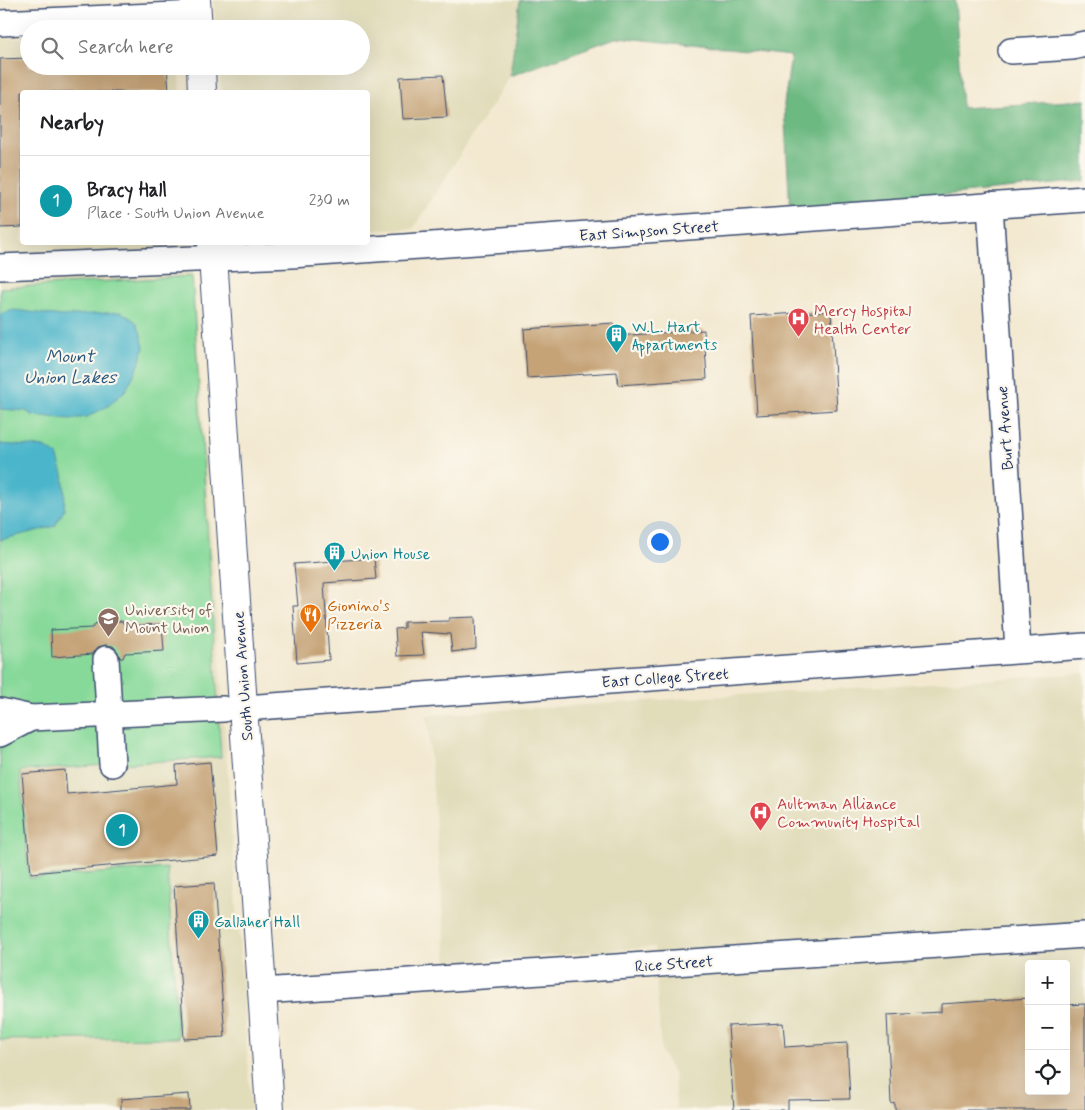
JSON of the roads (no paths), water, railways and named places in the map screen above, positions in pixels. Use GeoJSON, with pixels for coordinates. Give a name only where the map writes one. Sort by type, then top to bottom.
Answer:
{"type":"FeatureCollection","features":[{"type":"Feature","properties":{"kind":"main road"},"geometry":{"type":"LineString","coordinates":[[201,75],[202,90]]}},
{"type":"Feature","properties":{"kind":"main road","name":"South Union Avenue"},"geometry":{"type":"LineString","coordinates":[[213,250],[233,708],[262,991],[270,1110]]}},
{"type":"Feature","properties":{"kind":"street"},"geometry":{"type":"LineString","coordinates":[[66,20],[197,14]]}},
{"type":"Feature","properties":{"kind":"street"},"geometry":{"type":"LineString","coordinates":[[0,23],[20,22]]}},
{"type":"Feature","properties":{"kind":"street"},"geometry":{"type":"LineString","coordinates":[[1011,51],[1072,47],[1085,44]]}},
{"type":"Feature","properties":{"kind":"street","name":"East Simpson Street"},"geometry":{"type":"LineString","coordinates":[[0,267],[144,260],[213,250],[291,254],[1085,199]]}},
{"type":"Feature","properties":{"kind":"street","name":"Burt Avenue"},"geometry":{"type":"LineString","coordinates":[[990,205],[1018,650]]}},
{"type":"Feature","properties":{"kind":"street","name":"East College Street"},"geometry":{"type":"LineString","coordinates":[[30,718],[233,708],[1085,646]]}},
{"type":"Feature","properties":{"kind":"street"},"geometry":{"type":"LineString","coordinates":[[106,659],[112,764]]}},
{"type":"Feature","properties":{"kind":"street"},"geometry":{"type":"LineString","coordinates":[[0,711],[30,718]]}},
{"type":"Feature","properties":{"kind":"street"},"geometry":{"type":"LineString","coordinates":[[0,734],[30,718]]}},
{"type":"Feature","properties":{"kind":"street","name":"Rice Street"},"geometry":{"type":"LineString","coordinates":[[262,991],[1085,935]]}},
{"type":"Feature","properties":{"kind":"water","name":"Mount Union Lakes"},"geometry":{"type":"Polygon","coordinates":[[[14,310],[62,316],[121,312],[135,321],[144,347],[139,365],[126,390],[108,406],[87,417],[70,419],[32,415],[26,411],[0,409],[0,314],[14,310]]]}},
{"type":"Feature","properties":{"kind":"water"},"geometry":{"type":"Polygon","coordinates":[[[0,444],[44,447],[57,455],[63,474],[65,493],[64,510],[55,526],[0,540],[0,444]]]}},
{"type":"Feature","properties":{"kind":"place","name":"Mercy Hospital Health Center"},"geometry":{"type":"Point","coordinates":[798,338]}},
{"type":"Feature","properties":{"kind":"place","name":"W.L. Hart Appartments"},"geometry":{"type":"Point","coordinates":[616,354]}},
{"type":"Feature","properties":{"kind":"place","name":"Union House"},"geometry":{"type":"Point","coordinates":[335,572]}},
{"type":"Feature","properties":{"kind":"place","name":"Gionino's Pizzeria"},"geometry":{"type":"Point","coordinates":[311,633]}},
{"type":"Feature","properties":{"kind":"place","name":"University of Mount Union"},"geometry":{"type":"Point","coordinates":[109,637]}},
{"type":"Feature","properties":{"kind":"place","name":"Bracy Hall"},"geometry":{"type":"Point","coordinates":[122,830]}},
{"type":"Feature","properties":{"kind":"place","name":"Aultman Alliance Community Hospital"},"geometry":{"type":"Point","coordinates":[761,831]}},
{"type":"Feature","properties":{"kind":"place","name":"Gallaher Hall"},"geometry":{"type":"Point","coordinates":[198,940]}}]}
